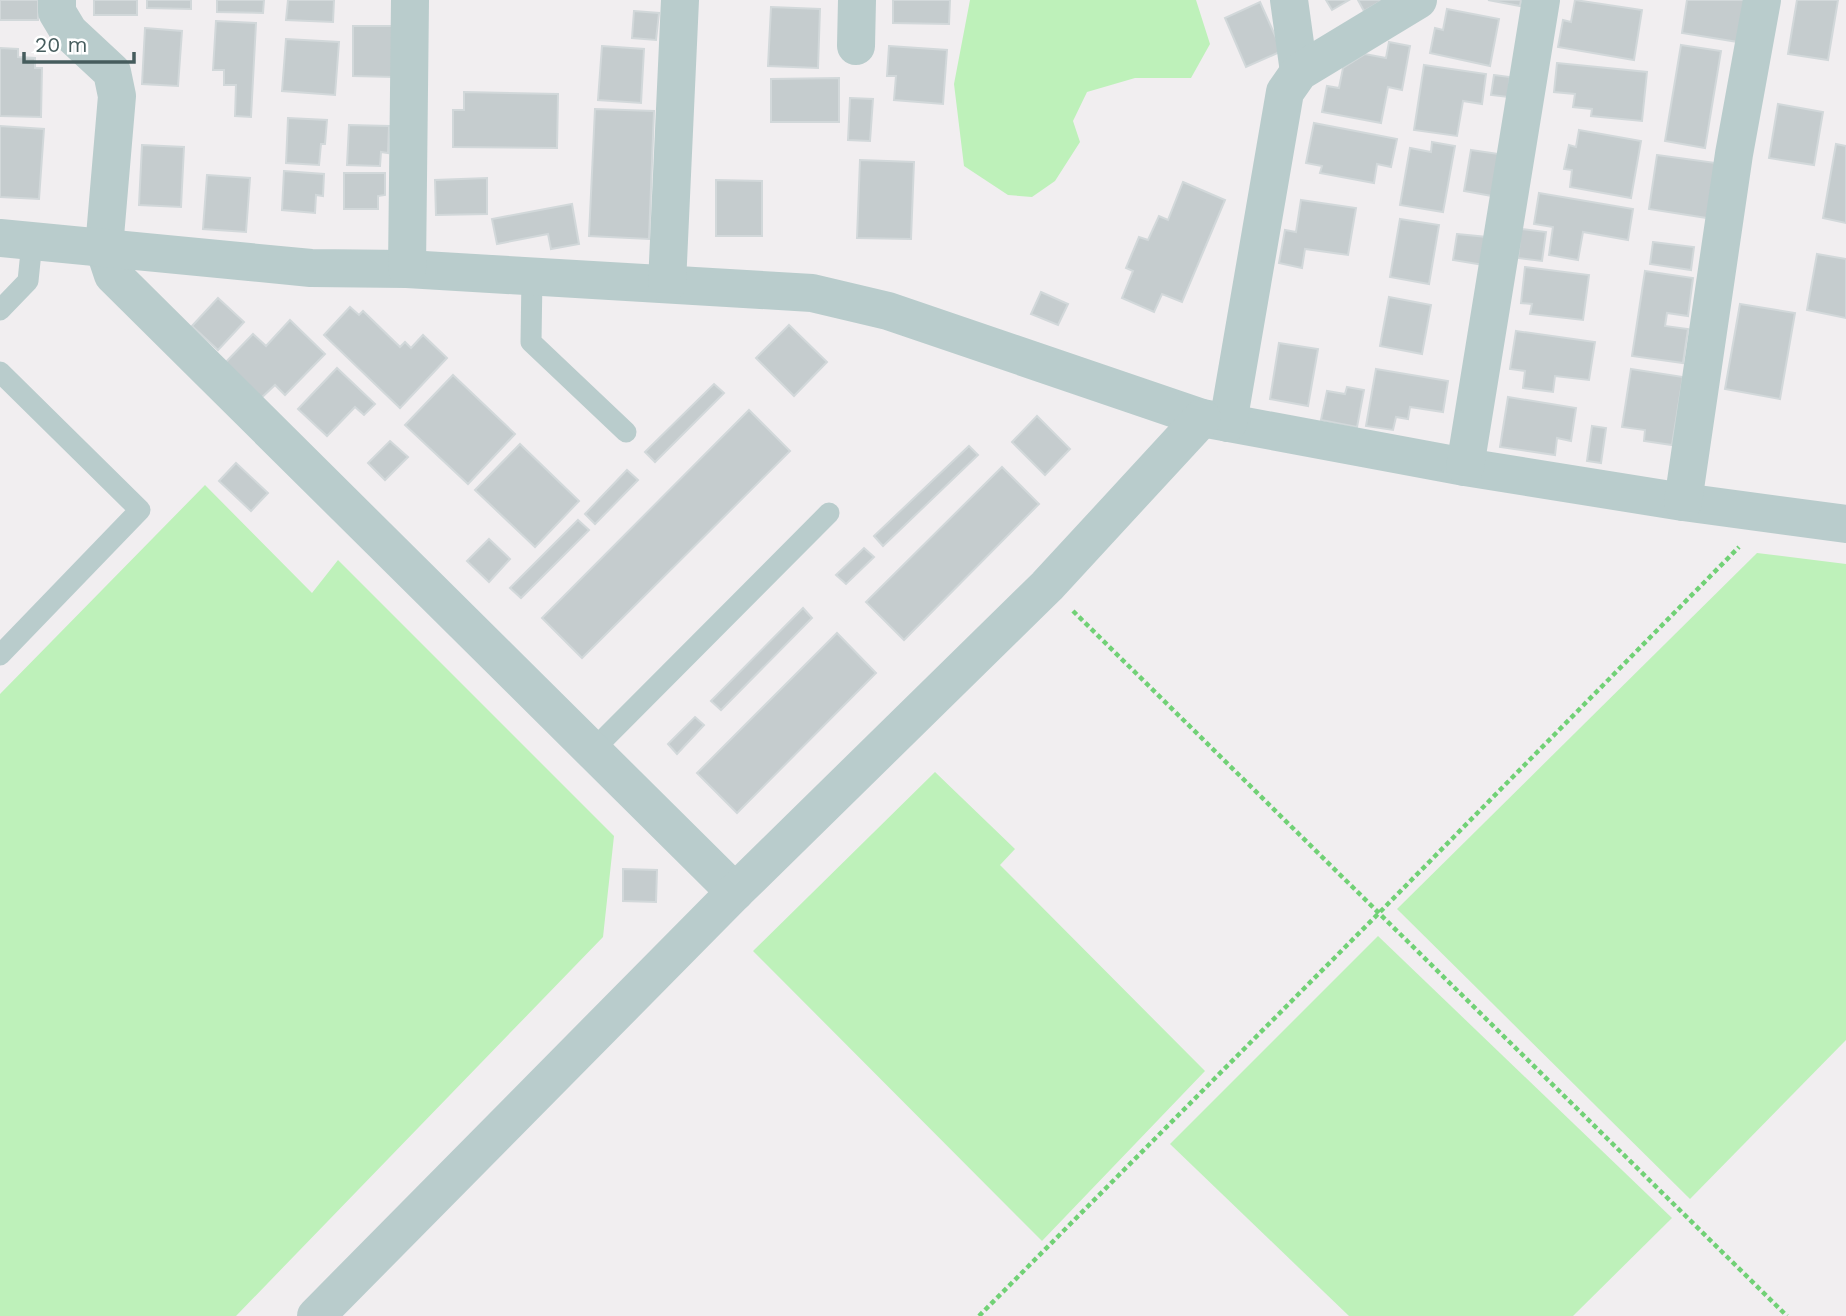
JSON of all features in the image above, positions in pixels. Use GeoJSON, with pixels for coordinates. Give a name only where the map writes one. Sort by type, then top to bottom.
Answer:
{"type":"FeatureCollection","features":[{"type":"Feature","properties":{"kind":"street"},"geometry":{"type":"LineString","coordinates":[[57,0],[57,12],[69,32],[112,72],[117,96],[104,248],[113,275],[735,892]]}},
{"type":"Feature","properties":{"kind":"street"},"geometry":{"type":"LineString","coordinates":[[407,269],[410,0]]}},
{"type":"Feature","properties":{"kind":"street"},"geometry":{"type":"LineString","coordinates":[[667,284],[680,0]]}},
{"type":"Feature","properties":{"kind":"street"},"geometry":{"type":"LineString","coordinates":[[856,46],[857,0]]}},
{"type":"Feature","properties":{"kind":"street"},"geometry":{"type":"LineString","coordinates":[[1289,0],[1299,72]]}},
{"type":"Feature","properties":{"kind":"street"},"geometry":{"type":"LineString","coordinates":[[316,1316],[735,892],[1215,421],[1285,92],[1299,72],[1418,0]]}},
{"type":"Feature","properties":{"kind":"street"},"geometry":{"type":"LineString","coordinates":[[1465,467],[1541,0]]}},
{"type":"Feature","properties":{"kind":"street"},"geometry":{"type":"LineString","coordinates":[[1684,502],[1734,154],[1762,0]]}},
{"type":"Feature","properties":{"kind":"street"},"geometry":{"type":"LineString","coordinates":[[16,240],[311,268],[407,269],[812,293],[888,312],[1215,421],[1465,467],[1684,502],[1846,524]]}},
{"type":"Feature","properties":{"kind":"lane"},"geometry":{"type":"LineString","coordinates":[[0,310],[28,281],[16,240]]}},
{"type":"Feature","properties":{"kind":"lane"},"geometry":{"type":"LineString","coordinates":[[532,276],[531,342],[626,432]]}},
{"type":"Feature","properties":{"kind":"lane"},"geometry":{"type":"LineString","coordinates":[[0,372],[140,510],[0,654]]}},
{"type":"Feature","properties":{"kind":"lane"},"geometry":{"type":"LineString","coordinates":[[592,751],[829,513]]}},
{"type":"Feature","properties":{"kind":"path"},"geometry":{"type":"LineString","coordinates":[[979,1316],[1771,514]]}},
{"type":"Feature","properties":{"kind":"path"},"geometry":{"type":"LineString","coordinates":[[1047,586],[1787,1316]]}},
{"type":"Feature","properties":{"kind":"green space"},"geometry":{"type":"Polygon","coordinates":[[[970,0],[1196,0],[1210,44],[1191,78],[1135,78],[1087,92],[1073,121],[1080,142],[1055,181],[1032,197],[1008,195],[964,166],[954,84],[970,0]]]}},
{"type":"Feature","properties":{"kind":"green space"},"geometry":{"type":"Polygon","coordinates":[[[205,485],[312,593],[338,560],[614,836],[603,937],[236,1316],[0,1316],[0,694],[205,485]]]}},
{"type":"Feature","properties":{"kind":"green space"},"geometry":{"type":"Polygon","coordinates":[[[1757,553],[1846,564],[1846,1040],[1690,1199],[1397,909],[1757,553]]]}},
{"type":"Feature","properties":{"kind":"green space"},"geometry":{"type":"Polygon","coordinates":[[[935,772],[1015,849],[1000,865],[1205,1071],[1042,1241],[753,951],[935,772]]]}},
{"type":"Feature","properties":{"kind":"green space"},"geometry":{"type":"Polygon","coordinates":[[[1378,936],[1672,1218],[1573,1316],[1349,1316],[1170,1144],[1378,936]]]}},
{"type":"Feature","properties":{"kind":"building"},"geometry":{"type":"Polygon","coordinates":[[[0,0],[38,0],[38,20],[0,20],[0,0]]]}},
{"type":"Feature","properties":{"kind":"building"},"geometry":{"type":"Polygon","coordinates":[[[94,0],[137,0],[137,15],[94,15],[94,0]]]}},
{"type":"Feature","properties":{"kind":"building"},"geometry":{"type":"Polygon","coordinates":[[[147,0],[191,0],[191,9],[147,8],[147,0]]]}},
{"type":"Feature","properties":{"kind":"building"},"geometry":{"type":"Polygon","coordinates":[[[217,0],[264,0],[263,13],[217,12],[217,0]]]}},
{"type":"Feature","properties":{"kind":"building"},"geometry":{"type":"Polygon","coordinates":[[[288,0],[334,0],[333,22],[286,20],[288,0]]]}},
{"type":"Feature","properties":{"kind":"building"},"geometry":{"type":"Polygon","coordinates":[[[893,0],[950,0],[949,24],[893,23],[893,0]]]}},
{"type":"Feature","properties":{"kind":"building"},"geometry":{"type":"Polygon","coordinates":[[[1326,0],[1349,0],[1332,10],[1326,0]]]}},
{"type":"Feature","properties":{"kind":"building"},"geometry":{"type":"Polygon","coordinates":[[[1358,0],[1383,0],[1364,11],[1358,0]]]}},
{"type":"Feature","properties":{"kind":"building"},"geometry":{"type":"Polygon","coordinates":[[[1488,0],[1521,0],[1520,6],[1488,0]]]}},
{"type":"Feature","properties":{"kind":"building"},"geometry":{"type":"Polygon","coordinates":[[[1575,0],[1642,10],[1634,60],[1558,47],[1563,20],[1571,22],[1575,0]]]}},
{"type":"Feature","properties":{"kind":"building"},"geometry":{"type":"Polygon","coordinates":[[[1687,0],[1745,0],[1738,42],[1682,33],[1687,0]]]}},
{"type":"Feature","properties":{"kind":"building"},"geometry":{"type":"Polygon","coordinates":[[[1797,0],[1838,0],[1828,60],[1788,54],[1797,0]]]}},
{"type":"Feature","properties":{"kind":"building"},"geometry":{"type":"Polygon","coordinates":[[[1260,2],[1282,51],[1246,67],[1225,18],[1260,2]]]}},
{"type":"Feature","properties":{"kind":"building"},"geometry":{"type":"Polygon","coordinates":[[[771,7],[820,9],[818,68],[768,66],[771,7]]]}},
{"type":"Feature","properties":{"kind":"building"},"geometry":{"type":"Polygon","coordinates":[[[1447,9],[1499,19],[1490,66],[1430,53],[1435,28],[1443,30],[1447,9]]]}},
{"type":"Feature","properties":{"kind":"building"},"geometry":{"type":"Polygon","coordinates":[[[634,11],[659,13],[656,40],[632,38],[634,11]]]}},
{"type":"Feature","properties":{"kind":"building"},"geometry":{"type":"Polygon","coordinates":[[[216,21],[256,23],[251,117],[235,116],[236,85],[224,85],[224,70],[213,70],[216,21]]]}},
{"type":"Feature","properties":{"kind":"building"},"geometry":{"type":"Polygon","coordinates":[[[353,26],[394,26],[393,77],[353,76],[353,26]]]}},
{"type":"Feature","properties":{"kind":"building"},"geometry":{"type":"Polygon","coordinates":[[[145,28],[182,31],[178,86],[142,84],[145,28]]]}},
{"type":"Feature","properties":{"kind":"building"},"geometry":{"type":"Polygon","coordinates":[[[286,39],[339,42],[335,95],[282,91],[286,39]]]}},
{"type":"Feature","properties":{"kind":"building"},"geometry":{"type":"Polygon","coordinates":[[[1389,42],[1410,46],[1402,90],[1388,87],[1381,123],[1322,112],[1327,86],[1339,88],[1343,68],[1365,54],[1386,58],[1389,42]]]}},
{"type":"Feature","properties":{"kind":"building"},"geometry":{"type":"Polygon","coordinates":[[[1681,45],[1721,51],[1705,148],[1665,141],[1681,45]]]}},
{"type":"Feature","properties":{"kind":"building"},"geometry":{"type":"Polygon","coordinates":[[[602,46],[644,49],[641,103],[598,100],[602,46]]]}},
{"type":"Feature","properties":{"kind":"building"},"geometry":{"type":"Polygon","coordinates":[[[889,46],[947,50],[943,104],[894,100],[896,76],[887,76],[889,46]]]}},
{"type":"Feature","properties":{"kind":"building"},"geometry":{"type":"Polygon","coordinates":[[[0,48],[18,49],[18,57],[35,58],[35,68],[42,68],[41,117],[0,116],[0,48]]]}},
{"type":"Feature","properties":{"kind":"building"},"geometry":{"type":"Polygon","coordinates":[[[1557,63],[1647,72],[1642,121],[1591,116],[1592,109],[1573,107],[1575,94],[1554,92],[1557,63]]]}},
{"type":"Feature","properties":{"kind":"building"},"geometry":{"type":"Polygon","coordinates":[[[1424,65],[1486,74],[1482,104],[1463,101],[1457,136],[1414,130],[1424,65]]]}},
{"type":"Feature","properties":{"kind":"building"},"geometry":{"type":"Polygon","coordinates":[[[1494,75],[1510,77],[1508,97],[1491,95],[1494,75]]]}},
{"type":"Feature","properties":{"kind":"building"},"geometry":{"type":"Polygon","coordinates":[[[839,78],[839,122],[771,122],[771,79],[839,78]]]}},
{"type":"Feature","properties":{"kind":"building"},"geometry":{"type":"Polygon","coordinates":[[[464,92],[558,94],[557,148],[453,147],[453,110],[464,110],[464,92]]]}},
{"type":"Feature","properties":{"kind":"building"},"geometry":{"type":"Polygon","coordinates":[[[850,98],[873,99],[870,141],[848,140],[850,98]]]}},
{"type":"Feature","properties":{"kind":"building"},"geometry":{"type":"Polygon","coordinates":[[[1778,104],[1823,112],[1814,165],[1769,158],[1778,104]]]}},
{"type":"Feature","properties":{"kind":"building"},"geometry":{"type":"Polygon","coordinates":[[[595,109],[654,111],[649,239],[589,236],[595,109]]]}},
{"type":"Feature","properties":{"kind":"building"},"geometry":{"type":"Polygon","coordinates":[[[288,118],[327,120],[325,144],[321,144],[319,165],[286,163],[288,118]]]}},
{"type":"Feature","properties":{"kind":"building"},"geometry":{"type":"Polygon","coordinates":[[[1314,123],[1397,139],[1391,167],[1377,164],[1374,183],[1320,173],[1322,166],[1306,163],[1314,123]]]}},
{"type":"Feature","properties":{"kind":"building"},"geometry":{"type":"Polygon","coordinates":[[[349,125],[389,126],[388,153],[381,152],[380,166],[347,165],[349,125]]]}},
{"type":"Feature","properties":{"kind":"building"},"geometry":{"type":"Polygon","coordinates":[[[0,126],[44,129],[39,199],[0,197],[0,126]]]}},
{"type":"Feature","properties":{"kind":"building"},"geometry":{"type":"Polygon","coordinates":[[[1579,130],[1641,141],[1631,198],[1570,187],[1572,170],[1564,169],[1569,145],[1576,147],[1579,130]]]}},
{"type":"Feature","properties":{"kind":"building"},"geometry":{"type":"Polygon","coordinates":[[[1432,142],[1455,146],[1443,212],[1400,205],[1410,148],[1431,152],[1432,142]]]}},
{"type":"Feature","properties":{"kind":"building"},"geometry":{"type":"Polygon","coordinates":[[[1836,144],[1846,146],[1846,223],[1823,218],[1836,144]]]}},
{"type":"Feature","properties":{"kind":"building"},"geometry":{"type":"Polygon","coordinates":[[[142,145],[184,147],[181,207],[139,205],[142,145]]]}},
{"type":"Feature","properties":{"kind":"building"},"geometry":{"type":"Polygon","coordinates":[[[1471,150],[1499,154],[1492,196],[1464,191],[1471,150]]]}},
{"type":"Feature","properties":{"kind":"building"},"geometry":{"type":"Polygon","coordinates":[[[1657,155],[1716,163],[1707,218],[1649,209],[1657,155]]]}},
{"type":"Feature","properties":{"kind":"building"},"geometry":{"type":"Polygon","coordinates":[[[860,160],[914,162],[911,239],[857,238],[860,160]]]}},
{"type":"Feature","properties":{"kind":"building"},"geometry":{"type":"Polygon","coordinates":[[[284,171],[324,174],[323,196],[316,195],[315,213],[282,210],[284,171]]]}},
{"type":"Feature","properties":{"kind":"building"},"geometry":{"type":"Polygon","coordinates":[[[344,173],[385,173],[385,195],[378,196],[378,209],[344,209],[344,173]]]}},
{"type":"Feature","properties":{"kind":"building"},"geometry":{"type":"Polygon","coordinates":[[[207,175],[250,178],[246,232],[203,229],[207,175]]]}},
{"type":"Feature","properties":{"kind":"building"},"geometry":{"type":"Polygon","coordinates":[[[487,178],[487,214],[436,215],[435,180],[487,178]]]}},
{"type":"Feature","properties":{"kind":"building"},"geometry":{"type":"Polygon","coordinates":[[[716,180],[762,181],[762,236],[716,236],[716,180]]]}},
{"type":"Feature","properties":{"kind":"building"},"geometry":{"type":"Polygon","coordinates":[[[1183,182],[1225,200],[1182,302],[1162,294],[1154,312],[1122,298],[1133,271],[1126,268],[1139,237],[1148,240],[1159,216],[1168,220],[1183,182]]]}},
{"type":"Feature","properties":{"kind":"building"},"geometry":{"type":"Polygon","coordinates":[[[1539,193],[1633,209],[1628,240],[1583,232],[1578,260],[1549,255],[1553,227],[1534,224],[1539,193]]]}},
{"type":"Feature","properties":{"kind":"building"},"geometry":{"type":"Polygon","coordinates":[[[1301,200],[1356,208],[1348,255],[1305,249],[1302,268],[1279,263],[1285,230],[1296,232],[1301,200]]]}},
{"type":"Feature","properties":{"kind":"building"},"geometry":{"type":"Polygon","coordinates":[[[572,204],[579,244],[551,249],[548,234],[497,244],[492,219],[572,204]]]}},
{"type":"Feature","properties":{"kind":"building"},"geometry":{"type":"Polygon","coordinates":[[[1400,219],[1439,225],[1429,284],[1390,277],[1400,219]]]}},
{"type":"Feature","properties":{"kind":"building"},"geometry":{"type":"Polygon","coordinates":[[[1521,229],[1546,232],[1542,261],[1518,258],[1521,229]]]}},
{"type":"Feature","properties":{"kind":"building"},"geometry":{"type":"Polygon","coordinates":[[[1457,234],[1487,237],[1484,265],[1453,260],[1457,234]]]}},
{"type":"Feature","properties":{"kind":"building"},"geometry":{"type":"Polygon","coordinates":[[[1653,242],[1694,247],[1691,270],[1650,264],[1653,242]]]}},
{"type":"Feature","properties":{"kind":"building"},"geometry":{"type":"Polygon","coordinates":[[[1817,254],[1846,259],[1846,318],[1807,310],[1817,254]]]}},
{"type":"Feature","properties":{"kind":"building"},"geometry":{"type":"Polygon","coordinates":[[[1525,267],[1589,275],[1583,320],[1530,314],[1532,304],[1521,303],[1525,267]]]}},
{"type":"Feature","properties":{"kind":"building"},"geometry":{"type":"Polygon","coordinates":[[[1645,271],[1693,278],[1688,316],[1667,313],[1665,326],[1688,329],[1683,363],[1632,356],[1645,271]]]}},
{"type":"Feature","properties":{"kind":"building"},"geometry":{"type":"Polygon","coordinates":[[[1041,292],[1068,304],[1058,325],[1031,314],[1041,292]]]}},
{"type":"Feature","properties":{"kind":"building"},"geometry":{"type":"Polygon","coordinates":[[[1389,297],[1431,305],[1422,354],[1380,346],[1389,297]]]}},
{"type":"Feature","properties":{"kind":"building"},"geometry":{"type":"Polygon","coordinates":[[[218,298],[244,322],[218,350],[192,326],[218,298]]]}},
{"type":"Feature","properties":{"kind":"building"},"geometry":{"type":"Polygon","coordinates":[[[1740,304],[1795,313],[1780,399],[1725,389],[1740,304]]]}},
{"type":"Feature","properties":{"kind":"building"},"geometry":{"type":"Polygon","coordinates":[[[350,307],[359,315],[363,311],[400,347],[405,342],[411,348],[423,335],[447,358],[400,408],[324,335],[350,307]]]}},
{"type":"Feature","properties":{"kind":"building"},"geometry":{"type":"Polygon","coordinates":[[[290,320],[325,354],[285,395],[275,385],[259,400],[223,365],[253,334],[266,346],[290,320]]]}},
{"type":"Feature","properties":{"kind":"building"},"geometry":{"type":"Polygon","coordinates":[[[789,325],[827,362],[794,396],[756,358],[789,325]]]}},
{"type":"Feature","properties":{"kind":"building"},"geometry":{"type":"Polygon","coordinates":[[[1516,331],[1595,342],[1589,380],[1555,376],[1553,392],[1523,388],[1525,371],[1510,369],[1516,331]]]}},
{"type":"Feature","properties":{"kind":"building"},"geometry":{"type":"Polygon","coordinates":[[[1279,343],[1318,349],[1308,406],[1270,399],[1279,343]]]}},
{"type":"Feature","properties":{"kind":"building"},"geometry":{"type":"Polygon","coordinates":[[[337,368],[375,404],[364,415],[355,407],[327,436],[298,409],[337,368]]]}},
{"type":"Feature","properties":{"kind":"building"},"geometry":{"type":"Polygon","coordinates":[[[1376,369],[1448,381],[1443,412],[1410,407],[1408,419],[1396,417],[1393,430],[1366,426],[1376,369]]]}},
{"type":"Feature","properties":{"kind":"building"},"geometry":{"type":"Polygon","coordinates":[[[1631,369],[1683,377],[1672,445],[1644,441],[1645,430],[1622,427],[1631,369]]]}},
{"type":"Feature","properties":{"kind":"building"},"geometry":{"type":"Polygon","coordinates":[[[453,375],[515,434],[468,484],[405,425],[453,375]]]}},
{"type":"Feature","properties":{"kind":"building"},"geometry":{"type":"Polygon","coordinates":[[[714,384],[724,393],[655,462],[645,452],[714,384]]]}},
{"type":"Feature","properties":{"kind":"building"},"geometry":{"type":"Polygon","coordinates":[[[1347,387],[1364,390],[1357,427],[1321,420],[1327,391],[1345,394],[1347,387]]]}},
{"type":"Feature","properties":{"kind":"building"},"geometry":{"type":"Polygon","coordinates":[[[1508,397],[1576,408],[1571,441],[1557,438],[1555,455],[1500,447],[1508,397]]]}},
{"type":"Feature","properties":{"kind":"building"},"geometry":{"type":"Polygon","coordinates":[[[749,410],[790,451],[582,658],[542,618],[749,410]]]}},
{"type":"Feature","properties":{"kind":"building"},"geometry":{"type":"Polygon","coordinates":[[[1037,416],[1070,449],[1045,475],[1012,442],[1037,416]]]}},
{"type":"Feature","properties":{"kind":"building"},"geometry":{"type":"Polygon","coordinates":[[[1592,426],[1606,428],[1601,463],[1587,461],[1592,426]]]}},
{"type":"Feature","properties":{"kind":"building"},"geometry":{"type":"Polygon","coordinates":[[[390,441],[408,457],[385,480],[368,463],[390,441]]]}},
{"type":"Feature","properties":{"kind":"building"},"geometry":{"type":"Polygon","coordinates":[[[520,444],[579,501],[535,547],[475,490],[520,444]]]}},
{"type":"Feature","properties":{"kind":"building"},"geometry":{"type":"Polygon","coordinates":[[[969,446],[978,455],[883,546],[874,536],[969,446]]]}},
{"type":"Feature","properties":{"kind":"building"},"geometry":{"type":"Polygon","coordinates":[[[236,463],[268,493],[251,511],[219,481],[236,463]]]}},
{"type":"Feature","properties":{"kind":"building"},"geometry":{"type":"Polygon","coordinates":[[[1002,467],[1039,504],[904,640],[866,602],[1002,467]]]}},
{"type":"Feature","properties":{"kind":"building"},"geometry":{"type":"Polygon","coordinates":[[[627,470],[638,480],[595,524],[585,514],[627,470]]]}},
{"type":"Feature","properties":{"kind":"building"},"geometry":{"type":"Polygon","coordinates":[[[578,520],[589,530],[521,598],[510,588],[578,520]]]}},
{"type":"Feature","properties":{"kind":"building"},"geometry":{"type":"Polygon","coordinates":[[[489,539],[510,559],[489,582],[467,561],[489,539]]]}},
{"type":"Feature","properties":{"kind":"building"},"geometry":{"type":"Polygon","coordinates":[[[864,548],[874,557],[846,584],[836,575],[864,548]]]}},
{"type":"Feature","properties":{"kind":"building"},"geometry":{"type":"Polygon","coordinates":[[[803,608],[812,618],[721,710],[711,701],[803,608]]]}},
{"type":"Feature","properties":{"kind":"building"},"geometry":{"type":"Polygon","coordinates":[[[837,633],[876,673],[737,813],[697,773],[837,633]]]}},
{"type":"Feature","properties":{"kind":"building"},"geometry":{"type":"Polygon","coordinates":[[[695,717],[704,725],[677,754],[668,744],[695,717]]]}},
{"type":"Feature","properties":{"kind":"building"},"geometry":{"type":"Polygon","coordinates":[[[623,869],[657,870],[656,902],[623,901],[623,869]]]}}]}
